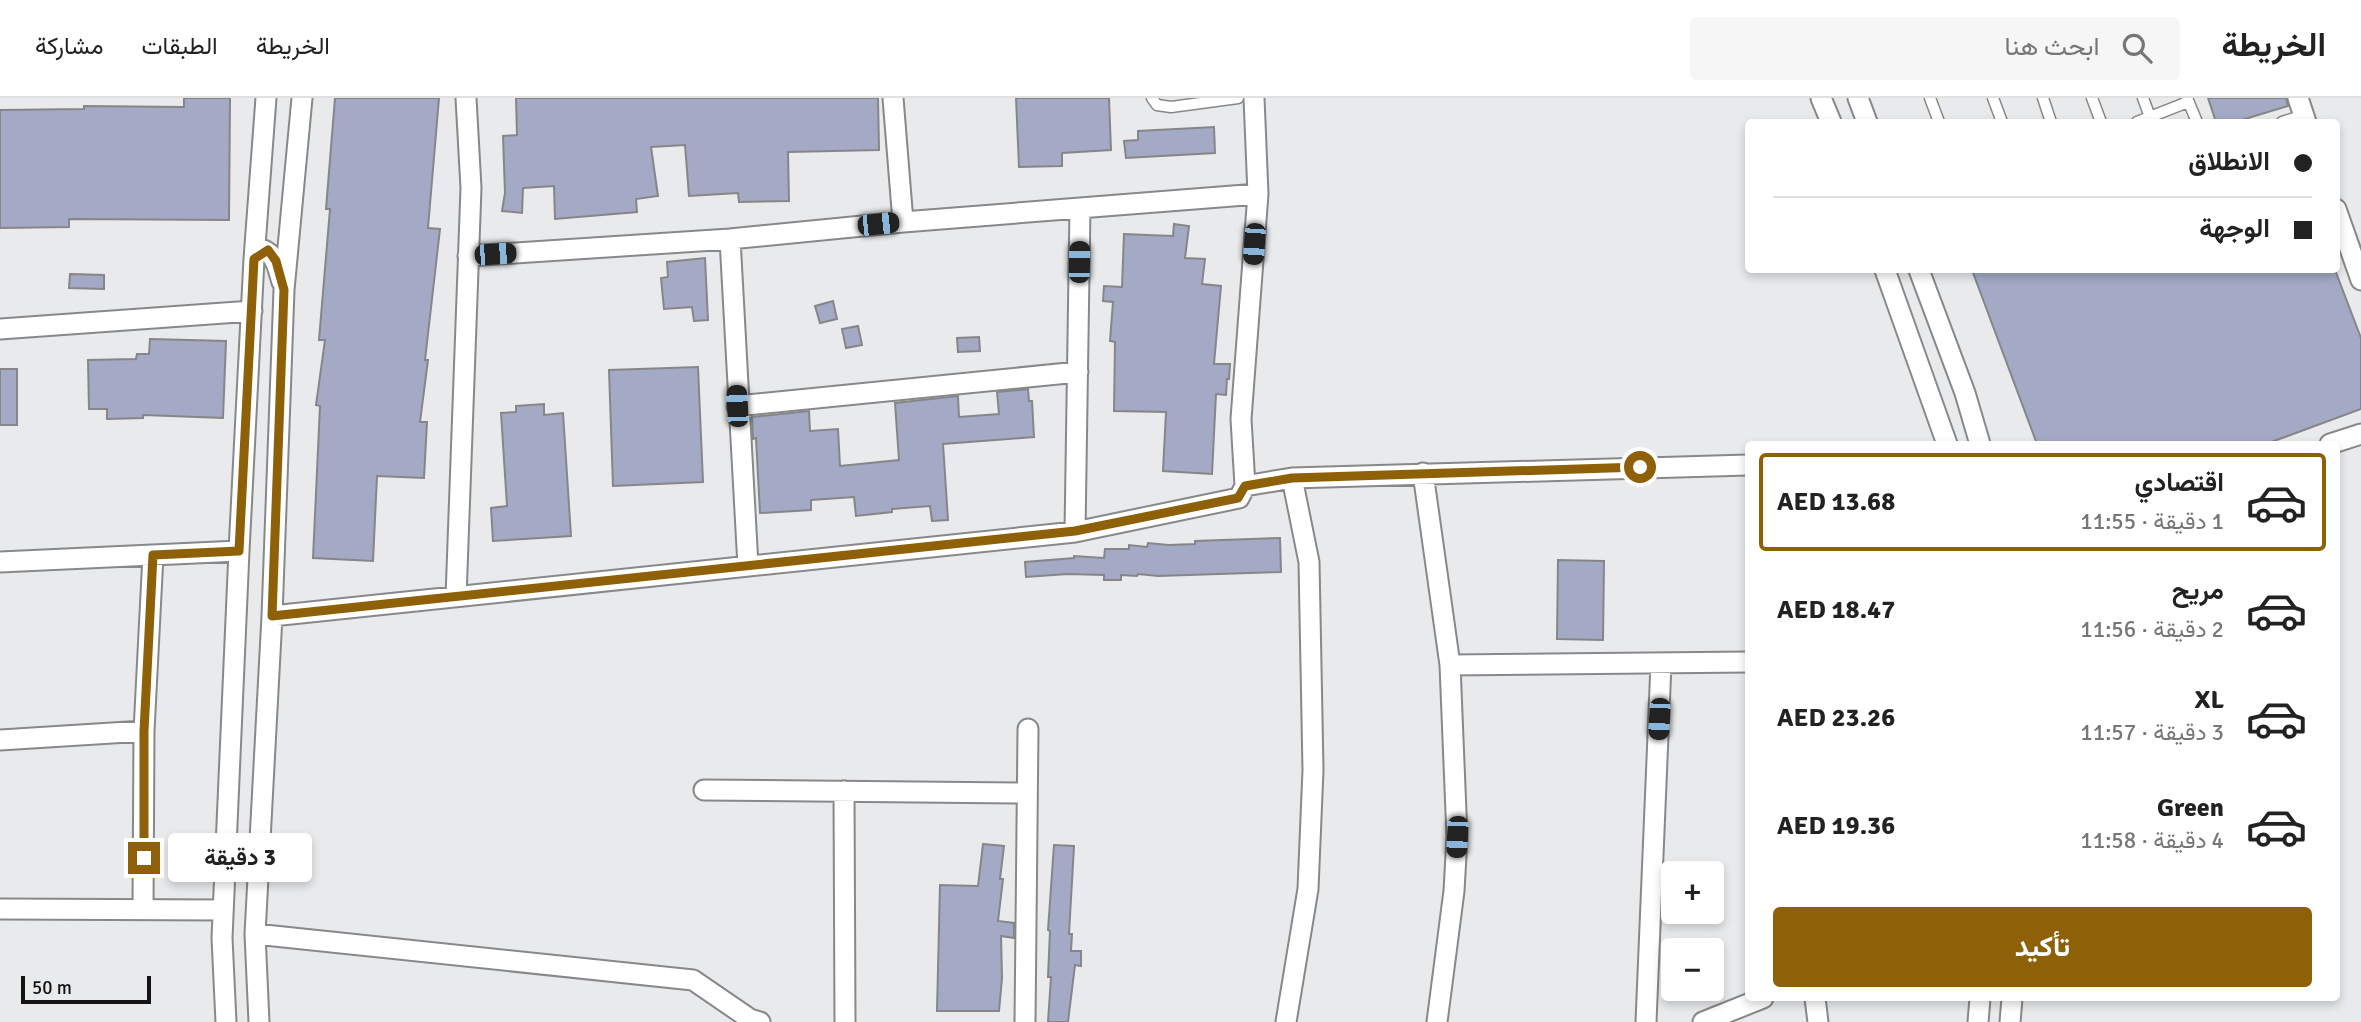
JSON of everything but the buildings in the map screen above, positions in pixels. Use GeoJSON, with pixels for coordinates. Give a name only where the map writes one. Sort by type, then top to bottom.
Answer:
{"type":"FeatureCollection","features":[{"type":"Feature","properties":{"kind":"street"},"geometry":{"type":"LineString","coordinates":[[226,1022],[223,909],[239,551],[252,311],[259,252],[266,98]]}},
{"type":"Feature","properties":{"kind":"street"},"geometry":{"type":"LineString","coordinates":[[259,1022],[254,934],[272,616],[284,290],[302,98]]}},
{"type":"Feature","properties":{"kind":"street"},"geometry":{"type":"LineString","coordinates":[[893,98],[903,222]]}},
{"type":"Feature","properties":{"kind":"street"},"geometry":{"type":"LineString","coordinates":[[272,616],[1075,531],[1238,498],[1245,486],[1241,419],[1258,194],[1254,98]]}},
{"type":"Feature","properties":{"kind":"street"},"geometry":{"type":"LineString","coordinates":[[1822,98],[1830,119]]}},
{"type":"Feature","properties":{"kind":"street"},"geometry":{"type":"LineString","coordinates":[[1858,98],[1866,119]]}},
{"type":"Feature","properties":{"kind":"street"},"geometry":{"type":"LineString","coordinates":[[456,597],[471,188],[469,102]]}},
{"type":"Feature","properties":{"kind":"street"},"geometry":{"type":"LineString","coordinates":[[468,256],[730,239],[903,222],[1258,194]]}},
{"type":"Feature","properties":{"kind":"street"},"geometry":{"type":"LineString","coordinates":[[1075,531],[1080,208]]}},
{"type":"Feature","properties":{"kind":"street"},"geometry":{"type":"LineString","coordinates":[[2340,220],[2361,280]]}},
{"type":"Feature","properties":{"kind":"street"},"geometry":{"type":"LineString","coordinates":[[730,239],[737,406],[748,566]]}},
{"type":"Feature","properties":{"kind":"street"},"geometry":{"type":"LineString","coordinates":[[259,252],[276,261],[284,290]]}},
{"type":"Feature","properties":{"kind":"street"},"geometry":{"type":"LineString","coordinates":[[1886,273],[1946,441]]}},
{"type":"Feature","properties":{"kind":"street"},"geometry":{"type":"LineString","coordinates":[[1920,273],[1965,393],[1979,441]]}},
{"type":"Feature","properties":{"kind":"street"},"geometry":{"type":"LineString","coordinates":[[0,329],[252,311]]}},
{"type":"Feature","properties":{"kind":"street"},"geometry":{"type":"LineString","coordinates":[[737,406],[1077,372]]}},
{"type":"Feature","properties":{"kind":"street"},"geometry":{"type":"LineString","coordinates":[[2339,441],[2361,434]]}},
{"type":"Feature","properties":{"kind":"street"},"geometry":{"type":"LineString","coordinates":[[1245,486],[1292,478],[1745,465]]}},
{"type":"Feature","properties":{"kind":"street"},"geometry":{"type":"LineString","coordinates":[[1423,473],[1450,665],[1457,837],[1454,891],[1437,1022]]}},
{"type":"Feature","properties":{"kind":"street"},"geometry":{"type":"LineString","coordinates":[[1286,1022],[1307,889],[1313,770],[1308,562],[1292,478]]}},
{"type":"Feature","properties":{"kind":"street"},"geometry":{"type":"LineString","coordinates":[[0,562],[239,551]]}},
{"type":"Feature","properties":{"kind":"street"},"geometry":{"type":"LineString","coordinates":[[143,909],[144,731],[153,555]]}},
{"type":"Feature","properties":{"kind":"street"},"geometry":{"type":"LineString","coordinates":[[1450,665],[1745,662]]}},
{"type":"Feature","properties":{"kind":"street"},"geometry":{"type":"LineString","coordinates":[[1646,1022],[1661,664]]}},
{"type":"Feature","properties":{"kind":"street"},"geometry":{"type":"LineString","coordinates":[[1025,1022],[1028,729]]}},
{"type":"Feature","properties":{"kind":"street"},"geometry":{"type":"LineString","coordinates":[[0,740],[144,731]]}},
{"type":"Feature","properties":{"kind":"street"},"geometry":{"type":"LineString","coordinates":[[704,790],[1027,793]]}},
{"type":"Feature","properties":{"kind":"street"},"geometry":{"type":"LineString","coordinates":[[844,791],[845,1022]]}},
{"type":"Feature","properties":{"kind":"street"},"geometry":{"type":"LineString","coordinates":[[0,909],[223,909]]}},
{"type":"Feature","properties":{"kind":"street"},"geometry":{"type":"LineString","coordinates":[[254,934],[693,981],[750,1019],[761,1022]]}},
{"type":"Feature","properties":{"kind":"street"},"geometry":{"type":"LineString","coordinates":[[1703,1022],[1756,1001]]}},
{"type":"Feature","properties":{"kind":"street"},"geometry":{"type":"LineString","coordinates":[[1815,1001],[1818,1022]]}},
{"type":"Feature","properties":{"kind":"street"},"geometry":{"type":"LineString","coordinates":[[1978,1022],[1980,1001]]}},
{"type":"Feature","properties":{"kind":"street"},"geometry":{"type":"LineString","coordinates":[[2010,1022],[2012,1001]]}},
{"type":"Feature","properties":{"kind":"lane"},"geometry":{"type":"LineString","coordinates":[[1152,98],[1157,105],[1171,107],[1238,98]]}},
{"type":"Feature","properties":{"kind":"lane"},"geometry":{"type":"LineString","coordinates":[[1930,98],[1938,119]]}},
{"type":"Feature","properties":{"kind":"lane"},"geometry":{"type":"LineString","coordinates":[[1993,98],[2001,119]]}},
{"type":"Feature","properties":{"kind":"lane"},"geometry":{"type":"LineString","coordinates":[[2043,98],[2050,119]]}},
{"type":"Feature","properties":{"kind":"lane"},"geometry":{"type":"LineString","coordinates":[[2092,98],[2100,119]]}},
{"type":"Feature","properties":{"kind":"lane"},"geometry":{"type":"LineString","coordinates":[[2143,98],[2150,117]]}},
{"type":"Feature","properties":{"kind":"lane"},"geometry":{"type":"LineString","coordinates":[[2145,119],[2188,100],[2196,119]]}},
{"type":"Feature","properties":{"kind":"route"},"geometry":{"type":"LineString","coordinates":[[144,858],[144,731],[153,555],[239,551],[254,259],[268,250],[276,261],[284,290],[272,616],[1075,531],[1238,498],[1245,486],[1292,478],[1640,467]]}}]}
